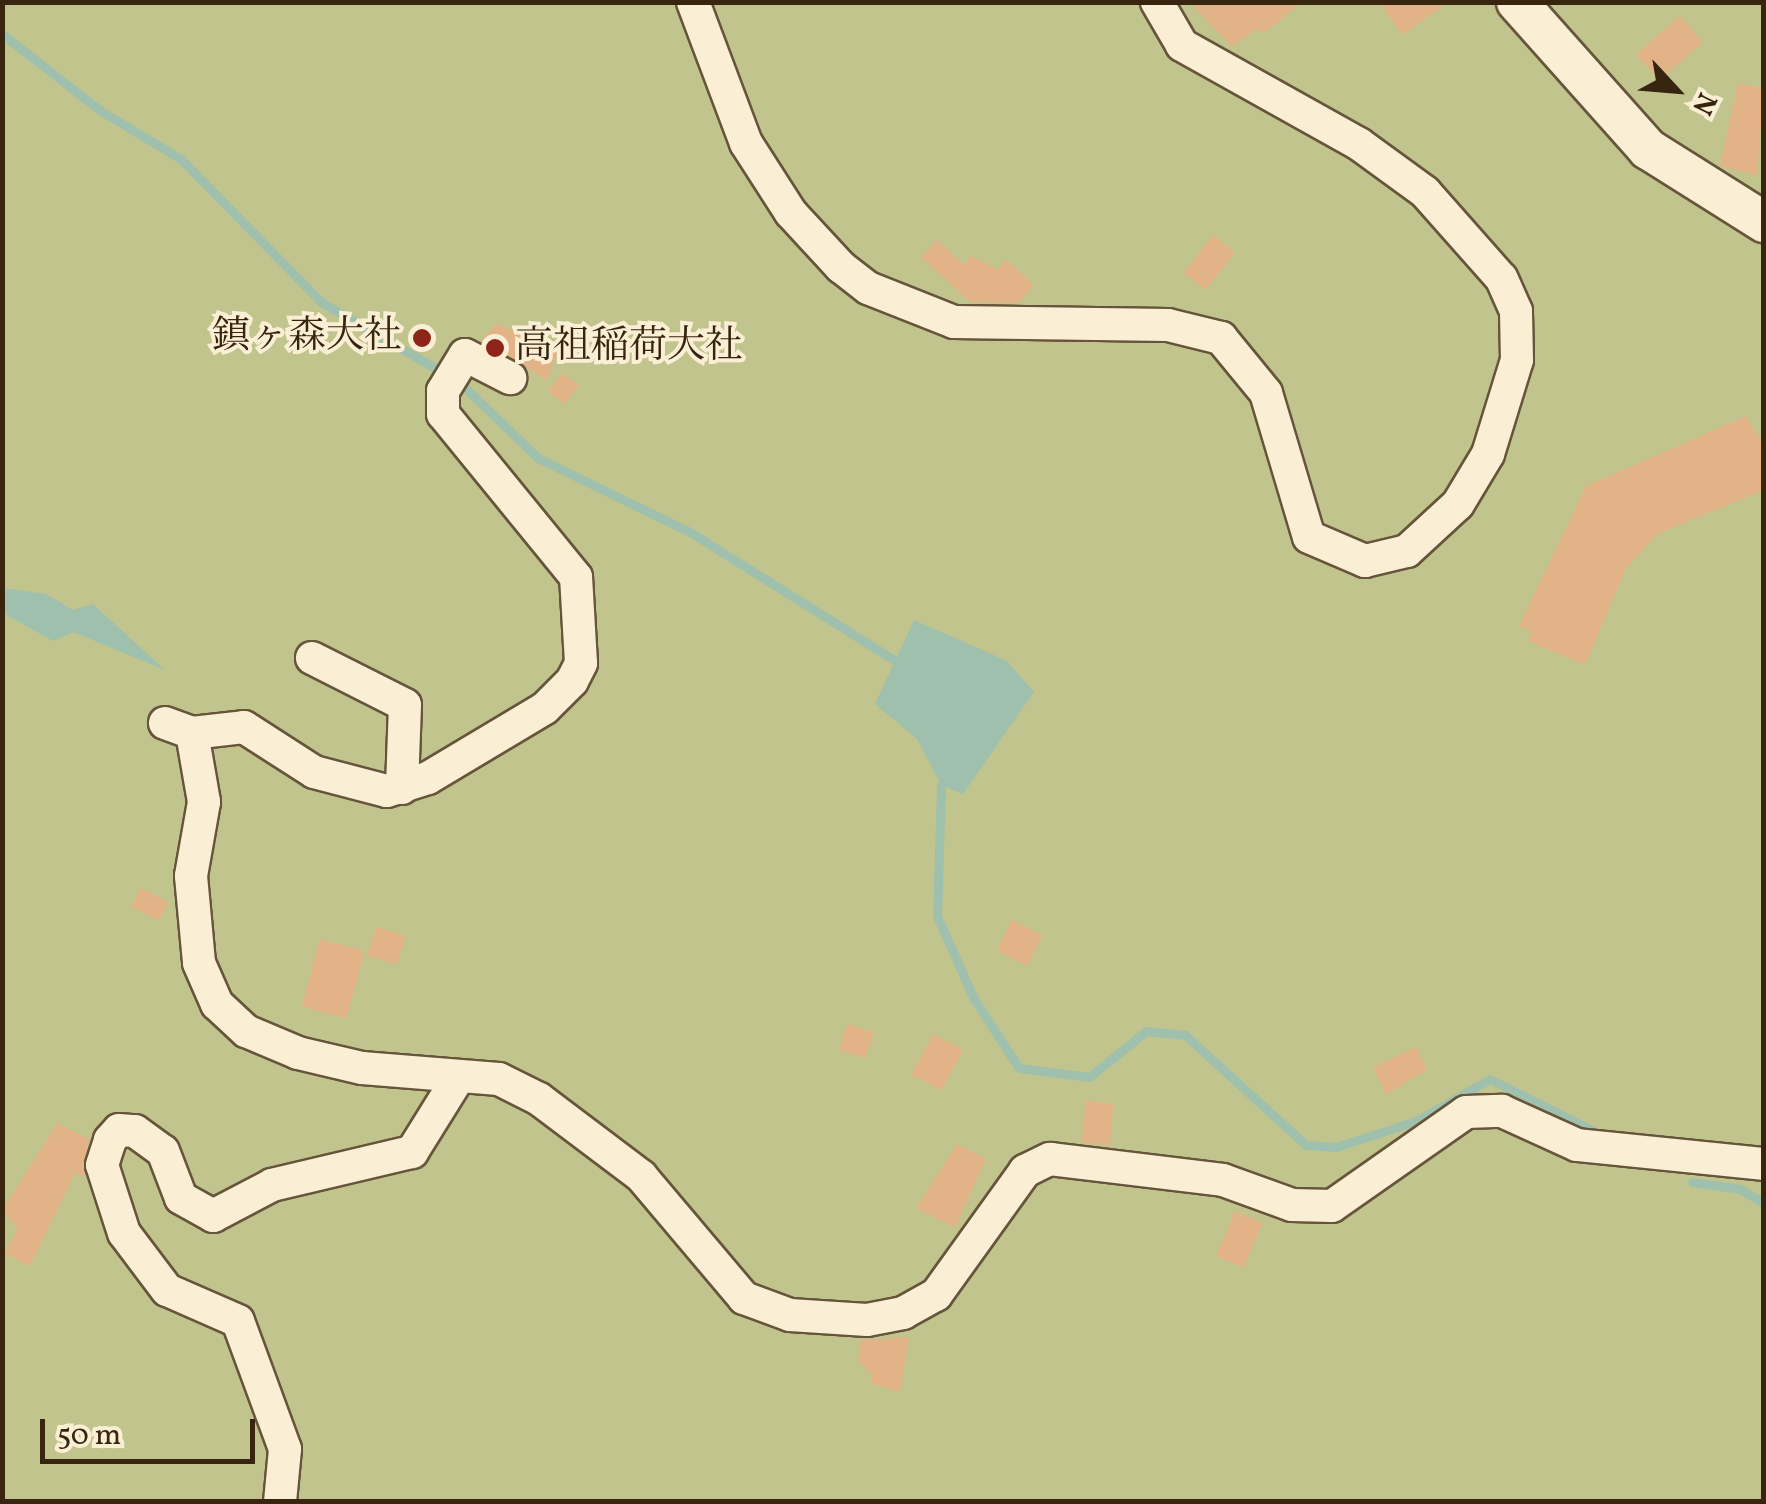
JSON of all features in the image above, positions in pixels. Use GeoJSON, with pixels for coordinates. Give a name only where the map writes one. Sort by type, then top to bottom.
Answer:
{"type":"FeatureCollection","features":[{"type":"Feature","properties":{"kind":"street"},"geometry":{"type":"LineString","coordinates":[[693,2],[746,143],[791,213],[841,268],[868,288],[954,322],[1168,324],[1220,338],[1266,393],[1309,537],[1365,561],[1407,551],[1458,504],[1488,454],[1518,360],[1516,310],[1501,278],[1425,192],[1358,144],[1182,45],[1157,2]]}},
{"type":"Feature","properties":{"kind":"street"},"geometry":{"type":"LineString","coordinates":[[1518,2],[1648,149],[1764,222]]}},
{"type":"Feature","properties":{"kind":"street"},"geometry":{"type":"LineString","coordinates":[[510,378],[465,355],[443,391],[443,414],[576,578],[580,662],[544,708],[402,788],[343,784],[244,727],[178,728],[204,802],[191,876],[199,963],[217,1004],[246,1031],[298,1053],[458,1078],[499,1079],[586,1130],[641,1176],[744,1298],[790,1315],[866,1320],[903,1313],[936,1295],[1025,1172],[1050,1158],[1224,1180],[1292,1205],[1332,1206],[1466,1112],[1502,1111],[1577,1144],[1764,1164]]}},
{"type":"Feature","properties":{"kind":"street"},"geometry":{"type":"LineString","coordinates":[[312,658],[405,705],[402,788]]}},
{"type":"Feature","properties":{"kind":"street"},"geometry":{"type":"LineString","coordinates":[[280,1502],[285,1450],[238,1320],[167,1290],[124,1233],[102,1165],[110,1140],[119,1130],[135,1132],[164,1151],[182,1198],[213,1216],[272,1185],[412,1152],[458,1078]]}},
{"type":"Feature","properties":{"kind":"green space"},"geometry":{"type":"Polygon","coordinates":[[[3,3],[1763,3],[1763,1502],[3,1502],[3,3]]]}},
{"type":"Feature","properties":{"kind":"shaded area"},"geometry":{"type":"Polygon","coordinates":[[[3,588],[46,594],[73,610],[93,604],[165,670],[73,632],[53,641],[3,613],[3,588]]]}},
{"type":"Feature","properties":{"kind":"shaded area"},"geometry":{"type":"Polygon","coordinates":[[[914,620],[1007,661],[1034,692],[963,794],[941,785],[917,739],[875,704],[914,620]]]}},
{"type":"Feature","properties":{"kind":"building"},"geometry":{"type":"Polygon","coordinates":[[[1189,2],[1302,2],[1263,34],[1257,28],[1232,47],[1189,2]]]}},
{"type":"Feature","properties":{"kind":"building"},"geometry":{"type":"Polygon","coordinates":[[[1379,2],[1449,2],[1402,35],[1379,2]]]}},
{"type":"Feature","properties":{"kind":"building"},"geometry":{"type":"Polygon","coordinates":[[[1680,16],[1703,42],[1659,80],[1636,54],[1680,16]]]}},
{"type":"Feature","properties":{"kind":"building"},"geometry":{"type":"Polygon","coordinates":[[[1738,83],[1764,88],[1757,175],[1720,166],[1738,83]]]}},
{"type":"Feature","properties":{"kind":"building"},"geometry":{"type":"Polygon","coordinates":[[[1213,235],[1235,252],[1206,290],[1183,273],[1213,235]]]}},
{"type":"Feature","properties":{"kind":"building"},"geometry":{"type":"Polygon","coordinates":[[[937,240],[964,265],[971,256],[997,269],[1006,260],[1034,285],[1018,303],[970,302],[921,257],[937,240]]]}},
{"type":"Feature","properties":{"kind":"building"},"geometry":{"type":"Polygon","coordinates":[[[496,324],[559,348],[547,380],[481,341],[496,324]]]}},
{"type":"Feature","properties":{"kind":"building"},"geometry":{"type":"Polygon","coordinates":[[[562,373],[579,386],[565,404],[548,391],[562,373]]]}},
{"type":"Feature","properties":{"kind":"building"},"geometry":{"type":"Polygon","coordinates":[[[1746,416],[1764,446],[1764,490],[1657,534],[1626,568],[1585,665],[1528,641],[1532,632],[1519,626],[1586,486],[1746,416]]]}},
{"type":"Feature","properties":{"kind":"building"},"geometry":{"type":"Polygon","coordinates":[[[141,888],[169,902],[159,921],[131,907],[141,888]]]}},
{"type":"Feature","properties":{"kind":"building"},"geometry":{"type":"Polygon","coordinates":[[[1012,920],[1042,935],[1027,966],[997,950],[1012,920]]]}},
{"type":"Feature","properties":{"kind":"building"},"geometry":{"type":"Polygon","coordinates":[[[376,927],[406,936],[397,965],[367,956],[376,927]]]}},
{"type":"Feature","properties":{"kind":"building"},"geometry":{"type":"Polygon","coordinates":[[[320,939],[364,951],[346,1019],[302,1007],[320,939]]]}},
{"type":"Feature","properties":{"kind":"building"},"geometry":{"type":"Polygon","coordinates":[[[847,1024],[874,1033],[865,1058],[839,1050],[847,1024]]]}},
{"type":"Feature","properties":{"kind":"building"},"geometry":{"type":"Polygon","coordinates":[[[933,1034],[963,1050],[941,1091],[911,1075],[933,1034]]]}},
{"type":"Feature","properties":{"kind":"building"},"geometry":{"type":"Polygon","coordinates":[[[1416,1047],[1427,1070],[1386,1094],[1373,1067],[1416,1047]]]}},
{"type":"Feature","properties":{"kind":"building"},"geometry":{"type":"Polygon","coordinates":[[[1086,1101],[1114,1104],[1109,1146],[1082,1143],[1086,1101]]]}},
{"type":"Feature","properties":{"kind":"building"},"geometry":{"type":"Polygon","coordinates":[[[57,1123],[89,1139],[85,1176],[75,1173],[30,1266],[5,1254],[18,1227],[2,1211],[57,1123]]]}},
{"type":"Feature","properties":{"kind":"building"},"geometry":{"type":"Polygon","coordinates":[[[957,1144],[986,1159],[955,1228],[916,1208],[957,1144]]]}},
{"type":"Feature","properties":{"kind":"building"},"geometry":{"type":"Polygon","coordinates":[[[1235,1211],[1263,1223],[1243,1268],[1216,1256],[1235,1211]]]}},
{"type":"Feature","properties":{"kind":"building"},"geometry":{"type":"Polygon","coordinates":[[[909,1337],[900,1392],[870,1383],[872,1375],[858,1361],[861,1340],[909,1337]]]}},
{"type":"Feature","properties":{"kind":"waterway"},"geometry":{"type":"LineString","coordinates":[[2,34],[101,111],[181,159],[321,302],[445,374]]}},
{"type":"Feature","properties":{"kind":"waterway"},"geometry":{"type":"LineString","coordinates":[[458,381],[538,458],[690,532],[896,661]]}},
{"type":"Feature","properties":{"kind":"waterway"},"geometry":{"type":"LineString","coordinates":[[941,785],[937,916],[974,999],[1019,1068],[1089,1077],[1146,1031],[1185,1035],[1306,1145],[1336,1147],[1416,1121],[1490,1079],[1596,1132]]}},
{"type":"Feature","properties":{"kind":"waterway"},"geometry":{"type":"LineString","coordinates":[[1692,1182],[1740,1189],[1764,1203]]}},
{"type":"Feature","properties":{"kind":"place","name":"鎮ヶ森大社"},"geometry":{"type":"Point","coordinates":[422,338]}},
{"type":"Feature","properties":{"kind":"place","name":"高祖稲荷大社"},"geometry":{"type":"Point","coordinates":[495,348]}}]}
